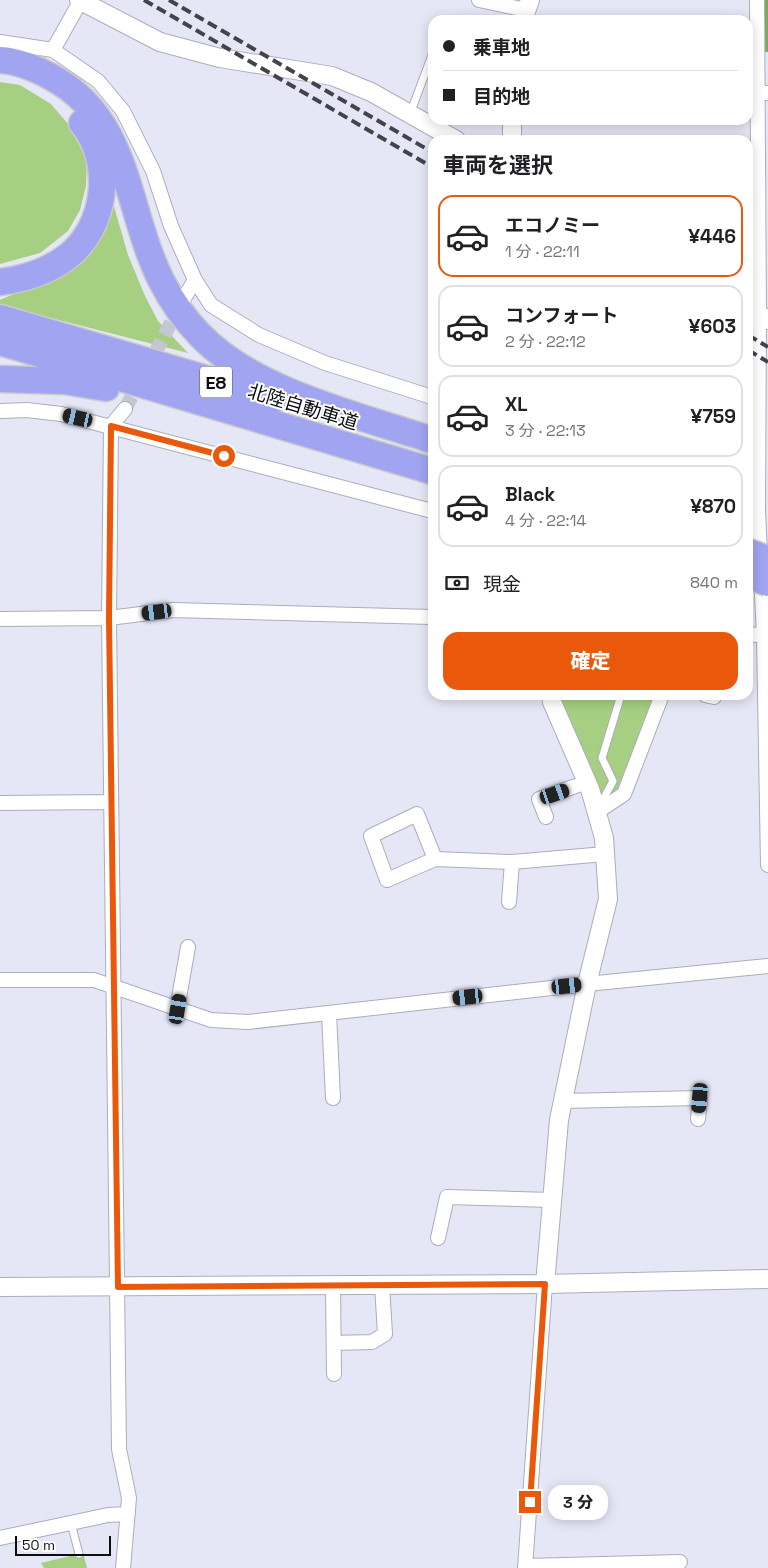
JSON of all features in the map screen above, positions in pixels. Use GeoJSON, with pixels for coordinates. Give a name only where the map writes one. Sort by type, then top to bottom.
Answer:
{"type":"FeatureCollection","features":[{"type":"Feature","properties":{"kind":"highway"},"geometry":{"type":"LineString","coordinates":[[0,60],[25,64],[58,80],[72,90],[100,119],[121,161],[147,246],[161,280],[185,320],[217,352],[242,368],[295,394],[428,439]]}},
{"type":"Feature","properties":{"kind":"highway"},"geometry":{"type":"LineString","coordinates":[[0,75],[15,78],[35,86],[54,96],[71,111],[84,126],[95,145],[101,164],[103,183],[101,200],[96,216],[88,232],[69,256],[40,274],[0,282]]}},
{"type":"Feature","properties":{"kind":"highway","name":"北陸自動車道"},"geometry":{"type":"LineString","coordinates":[[0,318],[428,446]]}},
{"type":"Feature","properties":{"kind":"highway","name":"北陸自動車道"},"geometry":{"type":"LineString","coordinates":[[0,342],[428,470]]}},
{"type":"Feature","properties":{"kind":"highway"},"geometry":{"type":"LineString","coordinates":[[0,379],[64,381],[97,386],[386,457]]}},
{"type":"Feature","properties":{"kind":"highway"},"geometry":{"type":"LineString","coordinates":[[753,554],[768,559]]}},
{"type":"Feature","properties":{"kind":"highway"},"geometry":{"type":"LineString","coordinates":[[753,577],[768,583]]}},
{"type":"Feature","properties":{"kind":"street"},"geometry":{"type":"LineString","coordinates":[[53,50],[80,0],[160,42],[220,58],[332,76],[371,92],[428,124]]}},
{"type":"Feature","properties":{"kind":"street"},"geometry":{"type":"LineString","coordinates":[[479,0],[526,10]]}},
{"type":"Feature","properties":{"kind":"street"},"geometry":{"type":"LineString","coordinates":[[757,0],[758,512],[766,636],[768,865]]}},
{"type":"Feature","properties":{"kind":"street"},"geometry":{"type":"LineString","coordinates":[[0,42],[53,50],[98,81],[123,111],[153,171],[171,226],[194,280],[211,305],[259,335],[325,363],[428,396]]}},
{"type":"Feature","properties":{"kind":"street"},"geometry":{"type":"LineString","coordinates":[[429,125],[447,135]]}},
{"type":"Feature","properties":{"kind":"street"},"geometry":{"type":"LineString","coordinates":[[184,298],[194,280]]}},
{"type":"Feature","properties":{"kind":"street"},"geometry":{"type":"LineString","coordinates":[[123,1568],[129,1498],[119,1450],[109,618],[111,426],[124,409]]}},
{"type":"Feature","properties":{"kind":"street"},"geometry":{"type":"LineString","coordinates":[[0,411],[27,410],[62,414],[428,509]]}},
{"type":"Feature","properties":{"kind":"street"},"geometry":{"type":"LineString","coordinates":[[0,619],[109,618],[173,610],[428,617]]}},
{"type":"Feature","properties":{"kind":"street"},"geometry":{"type":"LineString","coordinates":[[753,635],[766,636]]}},
{"type":"Feature","properties":{"kind":"street"},"geometry":{"type":"LineString","coordinates":[[552,700],[587,782],[597,812],[604,838],[608,900],[586,984],[559,1120],[545,1284],[525,1567],[680,1562]]}},
{"type":"Feature","properties":{"kind":"street"},"geometry":{"type":"LineString","coordinates":[[597,812],[624,794],[660,700]]}},
{"type":"Feature","properties":{"kind":"street"},"geometry":{"type":"LineString","coordinates":[[546,817],[539,799],[587,782]]}},
{"type":"Feature","properties":{"kind":"street"},"geometry":{"type":"LineString","coordinates":[[0,802],[111,802]]}},
{"type":"Feature","properties":{"kind":"street"},"geometry":{"type":"LineString","coordinates":[[435,859],[417,814],[371,836],[387,880],[435,859],[512,862],[605,854]]}},
{"type":"Feature","properties":{"kind":"street"},"geometry":{"type":"LineString","coordinates":[[509,902],[512,862]]}},
{"type":"Feature","properties":{"kind":"street"},"geometry":{"type":"LineString","coordinates":[[178,1009],[188,947]]}},
{"type":"Feature","properties":{"kind":"street"},"geometry":{"type":"LineString","coordinates":[[0,980],[94,980],[211,1020],[248,1022],[586,984],[768,966]]}},
{"type":"Feature","properties":{"kind":"street"},"geometry":{"type":"LineString","coordinates":[[329,1012],[333,1098]]}},
{"type":"Feature","properties":{"kind":"street"},"geometry":{"type":"LineString","coordinates":[[562,1101],[700,1098],[698,1119]]}},
{"type":"Feature","properties":{"kind":"street"},"geometry":{"type":"LineString","coordinates":[[438,1238],[447,1197],[552,1200]]}},
{"type":"Feature","properties":{"kind":"street"},"geometry":{"type":"LineString","coordinates":[[0,1287],[333,1286],[768,1280]]}},
{"type":"Feature","properties":{"kind":"street"},"geometry":{"type":"LineString","coordinates":[[334,1343],[372,1342],[385,1334],[382,1285]]}},
{"type":"Feature","properties":{"kind":"street"},"geometry":{"type":"LineString","coordinates":[[333,1286],[334,1374]]}},
{"type":"Feature","properties":{"kind":"street"},"geometry":{"type":"LineString","coordinates":[[0,1538],[108,1514],[128,1514]]}},
{"type":"Feature","properties":{"kind":"lane"},"geometry":{"type":"LineString","coordinates":[[410,114],[428,66]]}},
{"type":"Feature","properties":{"kind":"lane"},"geometry":{"type":"LineString","coordinates":[[597,812],[613,781],[602,758],[619,700]]}},
{"type":"Feature","properties":{"kind":"lane"},"geometry":{"type":"LineString","coordinates":[[70,1523],[80,1554]]}},
{"type":"Feature","properties":{"kind":"green space"},"geometry":{"type":"Polygon","coordinates":[[[0,82],[20,85],[51,104],[68,124],[87,160],[86,186],[80,210],[68,231],[40,253],[0,264],[0,82]]]}},
{"type":"Feature","properties":{"kind":"green space"},"geometry":{"type":"Polygon","coordinates":[[[111,196],[128,255],[145,296],[158,321],[188,353],[0,305],[0,300],[62,273],[102,237],[111,196]]]}},
{"type":"Feature","properties":{"kind":"green space"},"geometry":{"type":"Polygon","coordinates":[[[558,700],[666,700],[633,793],[607,812],[558,700]]]}},
{"type":"Feature","properties":{"kind":"green space"},"geometry":{"type":"Polygon","coordinates":[[[83,1553],[87,1568],[44,1568],[41,1563],[83,1553]]]}},
{"type":"Feature","properties":{"kind":"waterway"},"geometry":{"type":"LineString","coordinates":[[768,0],[768,40]]}},
{"type":"Feature","properties":{"kind":"tunnel"},"geometry":{"type":"LineString","coordinates":[[125,409],[180,306]]}},
{"type":"Feature","properties":{"kind":"railway"},"geometry":{"type":"LineString","coordinates":[[144,0],[428,165]]}},
{"type":"Feature","properties":{"kind":"railway"},"geometry":{"type":"LineString","coordinates":[[169,0],[428,150]]}},
{"type":"Feature","properties":{"kind":"railway"},"geometry":{"type":"LineString","coordinates":[[753,338],[768,347]]}},
{"type":"Feature","properties":{"kind":"railway"},"geometry":{"type":"LineString","coordinates":[[753,353],[768,362]]}},
{"type":"Feature","properties":{"kind":"route"},"geometry":{"type":"LineString","coordinates":[[224,456],[111,426],[109,618],[112,967],[118,1287],[545,1284],[530,1502]]}}]}
